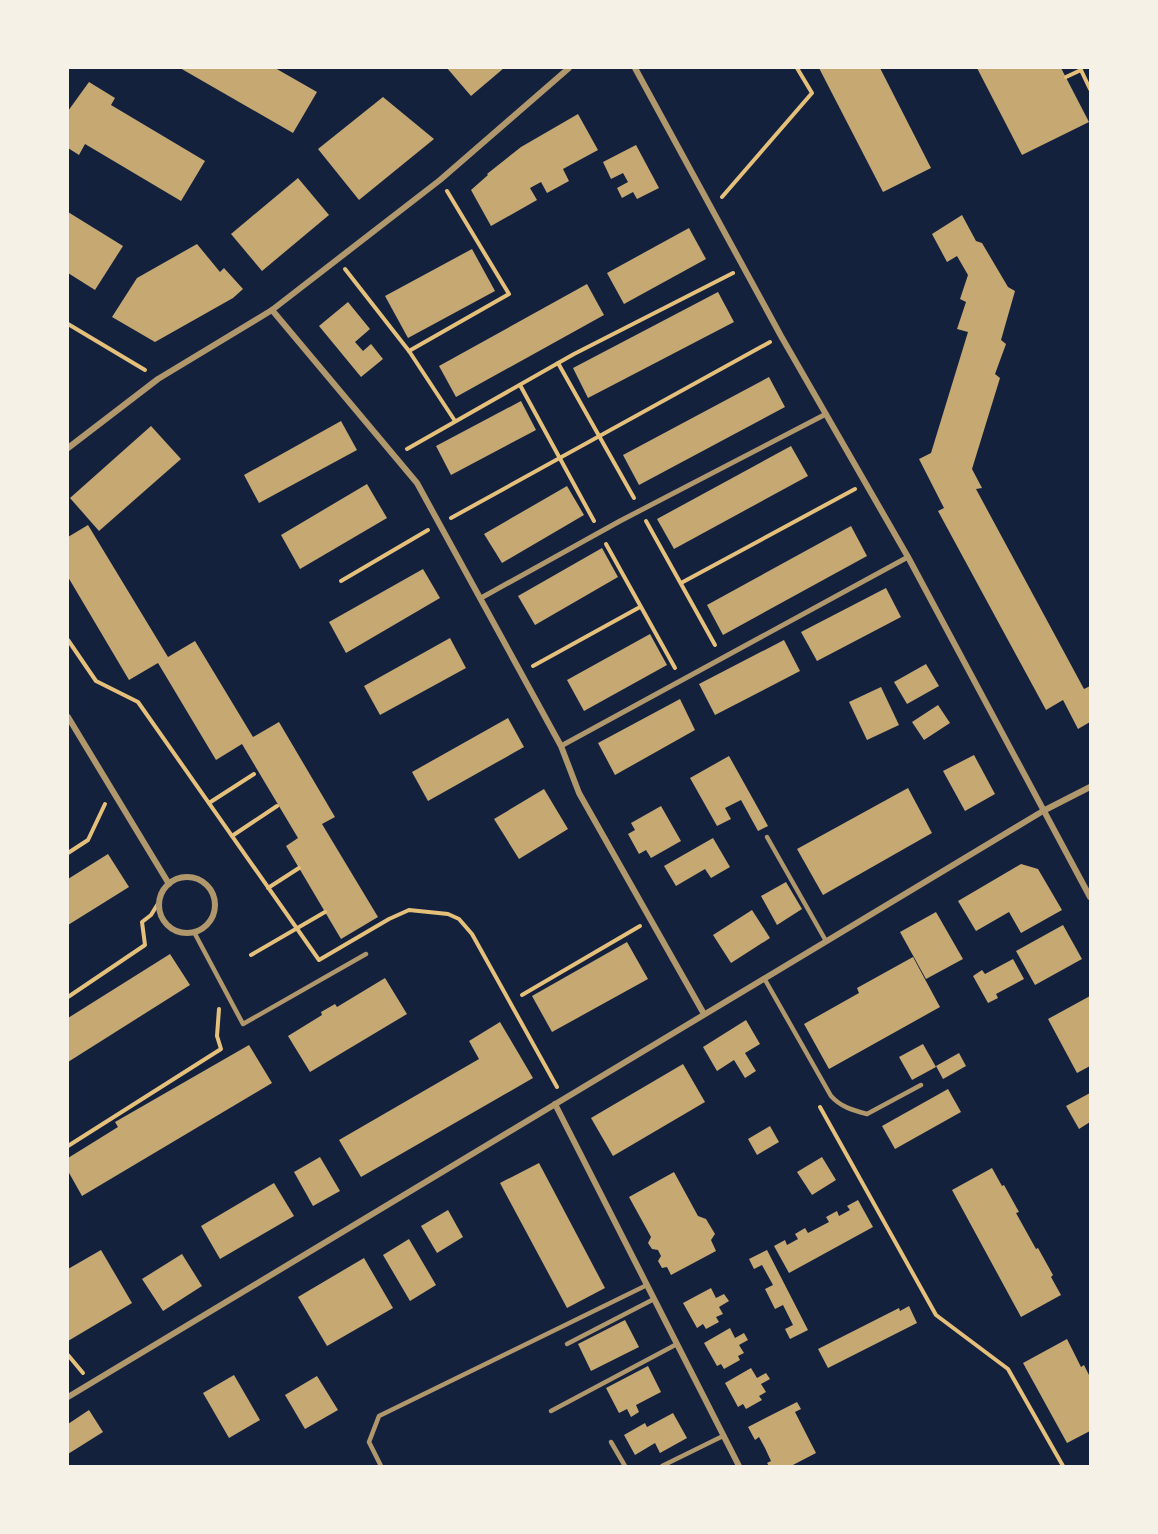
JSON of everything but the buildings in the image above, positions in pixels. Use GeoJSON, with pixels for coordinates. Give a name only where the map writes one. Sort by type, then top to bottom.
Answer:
{"type":"FeatureCollection","features":[{"type":"Feature","properties":{"kind":"street"},"geometry":{"type":"LineString","coordinates":[[68,448],[158,379],[272,310],[440,180],[569,68]]}},
{"type":"Feature","properties":{"kind":"street"},"geometry":{"type":"LineString","coordinates":[[635,68],[782,336],[908,557],[1090,897]]}},
{"type":"Feature","properties":{"kind":"street"},"geometry":{"type":"LineString","coordinates":[[272,310],[417,483],[561,746],[579,793],[704,1014]]}},
{"type":"Feature","properties":{"kind":"street"},"geometry":{"type":"LineString","coordinates":[[481,598],[620,521],[826,414]]}},
{"type":"Feature","properties":{"kind":"street"},"geometry":{"type":"LineString","coordinates":[[561,746],[908,557]]}},
{"type":"Feature","properties":{"kind":"street"},"geometry":{"type":"LineString","coordinates":[[68,717],[169,884]]}},
{"type":"Feature","properties":{"kind":"street"},"geometry":{"type":"LineString","coordinates":[[68,1396],[1043,811],[1090,787]]}},
{"type":"Feature","properties":{"kind":"street"},"geometry":{"type":"LineString","coordinates":[[197,879],[210,890],[215,904],[213,917],[204,928],[183,933],[170,927],[161,916],[159,902],[164,889],[169,884],[175,880],[197,879]]}},
{"type":"Feature","properties":{"kind":"street"},"geometry":{"type":"LineString","coordinates":[[555,1104],[739,1467]]}},
{"type":"Feature","properties":{"kind":"lane"},"geometry":{"type":"LineString","coordinates":[[767,837],[826,941]]}},
{"type":"Feature","properties":{"kind":"lane"},"geometry":{"type":"LineString","coordinates":[[194,932],[243,1024],[366,954]]}},
{"type":"Feature","properties":{"kind":"lane"},"geometry":{"type":"LineString","coordinates":[[764,978],[831,1096],[837,1102],[848,1109],[867,1114],[921,1085]]}},
{"type":"Feature","properties":{"kind":"lane"},"geometry":{"type":"LineString","coordinates":[[381,1467],[369,1442],[379,1416],[647,1285]]}},
{"type":"Feature","properties":{"kind":"lane"},"geometry":{"type":"LineString","coordinates":[[567,1344],[654,1299]]}},
{"type":"Feature","properties":{"kind":"lane"},"geometry":{"type":"LineString","coordinates":[[551,1411],[676,1344]]}},
{"type":"Feature","properties":{"kind":"lane"},"geometry":{"type":"LineString","coordinates":[[662,1467],[723,1436]]}},
{"type":"Feature","properties":{"kind":"lane"},"geometry":{"type":"LineString","coordinates":[[611,1442],[625,1467]]}},
{"type":"Feature","properties":{"kind":"path"},"geometry":{"type":"LineString","coordinates":[[712,208],[812,93],[797,68]]}},
{"type":"Feature","properties":{"kind":"path"},"geometry":{"type":"LineString","coordinates":[[1066,77],[1080,69],[1090,89]]}},
{"type":"Feature","properties":{"kind":"path"},"geometry":{"type":"LineString","coordinates":[[409,351],[509,294],[440,180]]}},
{"type":"Feature","properties":{"kind":"path"},"geometry":{"type":"LineString","coordinates":[[338,259],[409,351],[455,421]]}},
{"type":"Feature","properties":{"kind":"path"},"geometry":{"type":"LineString","coordinates":[[394,456],[574,354],[744,267]]}},
{"type":"Feature","properties":{"kind":"path"},"geometry":{"type":"LineString","coordinates":[[68,324],[158,379]]}},
{"type":"Feature","properties":{"kind":"path"},"geometry":{"type":"LineString","coordinates":[[341,581],[782,336]]}},
{"type":"Feature","properties":{"kind":"path"},"geometry":{"type":"LineString","coordinates":[[681,583],[866,483]]}},
{"type":"Feature","properties":{"kind":"path"},"geometry":{"type":"LineString","coordinates":[[521,672],[640,607]]}},
{"type":"Feature","properties":{"kind":"path"},"geometry":{"type":"LineString","coordinates":[[68,640],[96,681],[138,702],[319,960],[389,919],[409,910],[448,914],[459,920],[472,934],[563,1099]]}},
{"type":"Feature","properties":{"kind":"path"},"geometry":{"type":"LineString","coordinates":[[208,802],[254,774]]}},
{"type":"Feature","properties":{"kind":"path"},"geometry":{"type":"LineString","coordinates":[[68,853],[88,840],[111,789]]}},
{"type":"Feature","properties":{"kind":"path"},"geometry":{"type":"LineString","coordinates":[[232,836],[277,806]]}},
{"type":"Feature","properties":{"kind":"path"},"geometry":{"type":"LineString","coordinates":[[268,888],[299,868]]}},
{"type":"Feature","properties":{"kind":"path"},"geometry":{"type":"LineString","coordinates":[[68,997],[145,945],[142,922],[151,915],[159,902]]}},
{"type":"Feature","properties":{"kind":"path"},"geometry":{"type":"LineString","coordinates":[[252,955],[325,912]]}},
{"type":"Feature","properties":{"kind":"path"},"geometry":{"type":"LineString","coordinates":[[522,995],[651,920]]}},
{"type":"Feature","properties":{"kind":"path"},"geometry":{"type":"LineString","coordinates":[[68,1146],[221,1048],[217,1036],[220,1007]]}},
{"type":"Feature","properties":{"kind":"path"},"geometry":{"type":"LineString","coordinates":[[816,1098],[936,1315],[1008,1369],[1063,1467]]}},
{"type":"Feature","properties":{"kind":"path"},"geometry":{"type":"LineString","coordinates":[[68,1355],[91,1382]]}}]}
